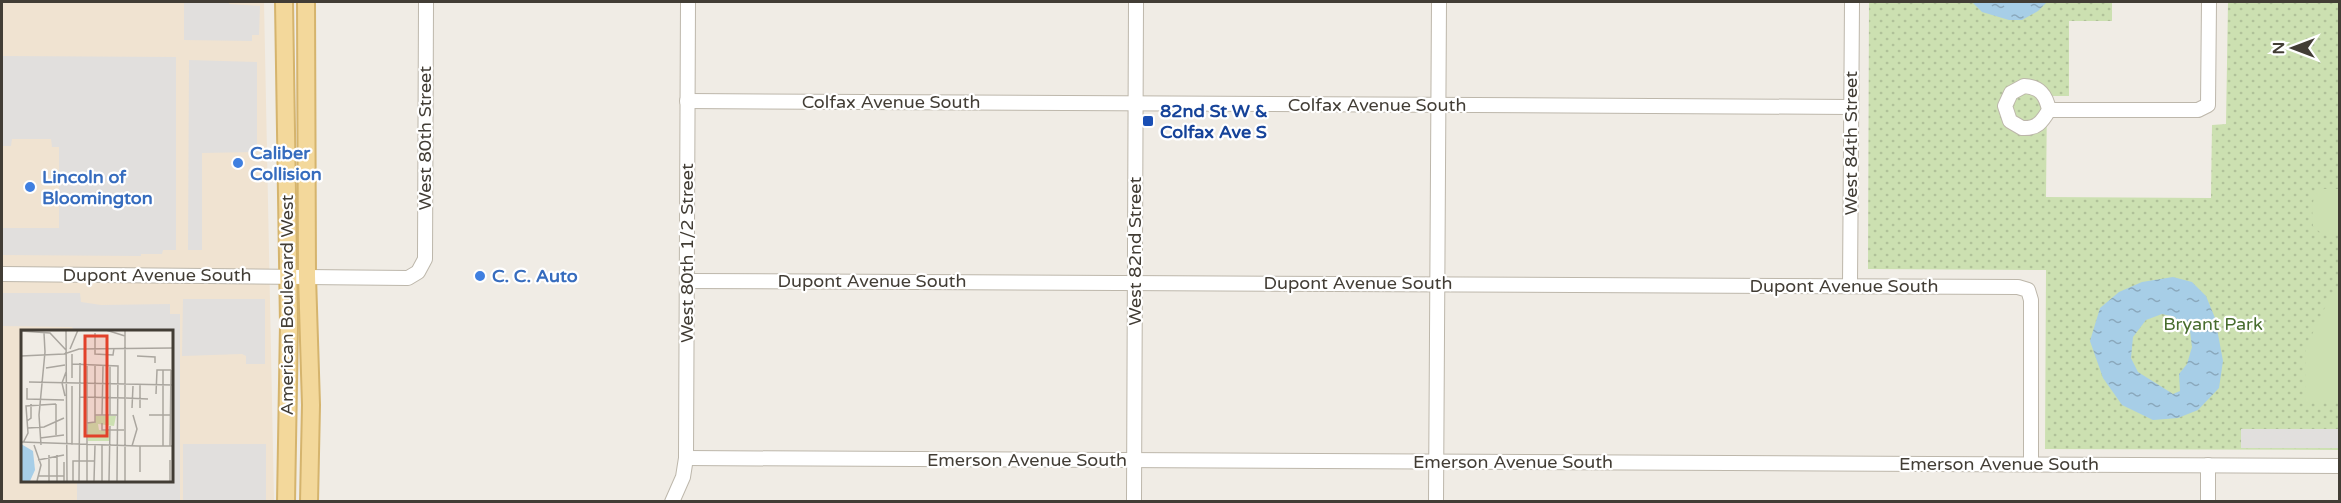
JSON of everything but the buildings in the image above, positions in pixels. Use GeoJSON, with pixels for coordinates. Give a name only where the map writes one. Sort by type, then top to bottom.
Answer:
{"type":"FeatureCollection","features":[{"type":"Feature","properties":{"kind":"main road","name":"American Boulevard West"},"geometry":{"type":"LineString","coordinates":[[284,2],[289,276],[286,501]]}},
{"type":"Feature","properties":{"kind":"main road","name":"American Boulevard West"},"geometry":{"type":"LineString","coordinates":[[306,2],[307,276],[311,405],[309,501]]}},
{"type":"Feature","properties":{"kind":"street","name":"West 80th Street"},"geometry":{"type":"LineString","coordinates":[[418,272],[425,260],[426,2]]}},
{"type":"Feature","properties":{"kind":"street","name":"West 80th 1/2 Street"},"geometry":{"type":"LineString","coordinates":[[672,501],[683,477],[686,458],[688,2]]}},
{"type":"Feature","properties":{"kind":"street","name":"West 82nd Street"},"geometry":{"type":"LineString","coordinates":[[1134,501],[1136,2]]}},
{"type":"Feature","properties":{"kind":"street"},"geometry":{"type":"LineString","coordinates":[[1437,501],[1439,2]]}},
{"type":"Feature","properties":{"kind":"street","name":"West 84th Street"},"geometry":{"type":"LineString","coordinates":[[1850,285],[1852,2]]}},
{"type":"Feature","properties":{"kind":"street"},"geometry":{"type":"LineString","coordinates":[[2049,110],[2198,110],[2208,105],[2209,2]]}},
{"type":"Feature","properties":{"kind":"street","name":"Colfax Avenue South"},"geometry":{"type":"LineString","coordinates":[[687,101],[1851,107]]}},
{"type":"Feature","properties":{"kind":"street","name":"Dupont Avenue South"},"geometry":{"type":"LineString","coordinates":[[2,274],[408,278],[418,272]]}},
{"type":"Feature","properties":{"kind":"street","name":"Dupont Avenue South"},"geometry":{"type":"LineString","coordinates":[[687,281],[1135,281],[2018,287],[2028,290],[2031,300],[2031,464]]}},
{"type":"Feature","properties":{"kind":"street","name":"Emerson Avenue South"},"geometry":{"type":"LineString","coordinates":[[686,458],[2340,466]]}},
{"type":"Feature","properties":{"kind":"street"},"geometry":{"type":"LineString","coordinates":[[2208,465],[2208,501]]}},
{"type":"Feature","properties":{"kind":"shaded area"},"geometry":{"type":"Polygon","coordinates":[[[2,2],[264,2],[274,501],[2,501],[2,2]]]}},
{"type":"Feature","properties":{"kind":"shaded area"},"geometry":{"type":"Polygon","coordinates":[[[184,2],[229,2],[229,4],[260,6],[259,35],[252,35],[252,41],[184,40],[184,2]]]}},
{"type":"Feature","properties":{"kind":"shaded area"},"geometry":{"type":"Polygon","coordinates":[[[2,56],[176,57],[176,250],[163,250],[162,254],[141,254],[141,256],[2,255],[2,228],[59,228],[59,147],[52,147],[51,139],[12,139],[11,146],[2,146],[2,56]]]}},
{"type":"Feature","properties":{"kind":"shaded area"},"geometry":{"type":"Polygon","coordinates":[[[189,60],[257,62],[257,152],[202,153],[202,250],[188,250],[189,60]]]}},
{"type":"Feature","properties":{"kind":"shaded area"},"geometry":{"type":"Polygon","coordinates":[[[2,293],[80,293],[81,302],[101,305],[170,304],[170,314],[180,314],[180,501],[77,501],[77,482],[172,482],[172,330],[74,330],[72,327],[2,326],[2,293]]]}},
{"type":"Feature","properties":{"kind":"shaded area"},"geometry":{"type":"Polygon","coordinates":[[[183,299],[265,299],[265,364],[246,364],[246,356],[242,354],[182,356],[183,299]]]}},
{"type":"Feature","properties":{"kind":"shaded area"},"geometry":{"type":"Polygon","coordinates":[[[2241,429],[2339,429],[2339,448],[2241,448],[2241,429]]]}},
{"type":"Feature","properties":{"kind":"shaded area"},"geometry":{"type":"Polygon","coordinates":[[[183,444],[266,444],[266,501],[183,501],[183,444]]]}},
{"type":"Feature","properties":{"kind":"green space","name":"Bryant Park"},"geometry":{"type":"Polygon","coordinates":[[[1869,2],[2112,2],[2112,21],[2069,21],[2069,96],[2047,96],[2046,197],[2211,198],[2212,125],[2226,124],[2228,2],[2339,2],[2339,450],[2045,449],[2046,270],[1868,269],[1869,2]]]}},
{"type":"Feature","properties":{"kind":"green space"},"geometry":{"type":"Polygon","coordinates":[[[2323,189],[2339,189],[2339,235],[2322,234],[2313,226],[2314,199],[2323,189]]]}},
{"type":"Feature","properties":{"kind":"green space"},"geometry":{"type":"Polygon","coordinates":[[[2339,292],[2339,403],[2305,402],[2306,347],[2329,299],[2339,292]]]}},
{"type":"Feature","properties":{"kind":"water"},"geometry":{"type":"Polygon","coordinates":[[[1972,2],[2047,2],[2038,11],[2022,20],[2009,20],[1982,12],[1972,2]]]}},
{"type":"Feature","properties":{"kind":"water"},"geometry":{"type":"Polygon","coordinates":[[[2173,277],[2192,282],[2206,296],[2215,318],[2223,361],[2219,388],[2198,410],[2178,418],[2153,420],[2122,405],[2103,378],[2090,341],[2100,308],[2119,292],[2142,282],[2173,277]],[[2162,314],[2146,320],[2133,337],[2131,358],[2138,372],[2173,394],[2180,391],[2179,374],[2187,364],[2192,347],[2190,331],[2180,325],[2175,317],[2162,314]]]}},
{"type":"Feature","properties":{"kind":"place","name":"82nd St W & Colfax Ave S"},"geometry":{"type":"Point","coordinates":[1148,121]}},
{"type":"Feature","properties":{"kind":"place","name":"Caliber Collision"},"geometry":{"type":"Point","coordinates":[238,163]}},
{"type":"Feature","properties":{"kind":"place","name":"Lincoln of Bloomington"},"geometry":{"type":"Point","coordinates":[30,187]}},
{"type":"Feature","properties":{"kind":"place","name":"C. C. Auto"},"geometry":{"type":"Point","coordinates":[480,276]}}]}
